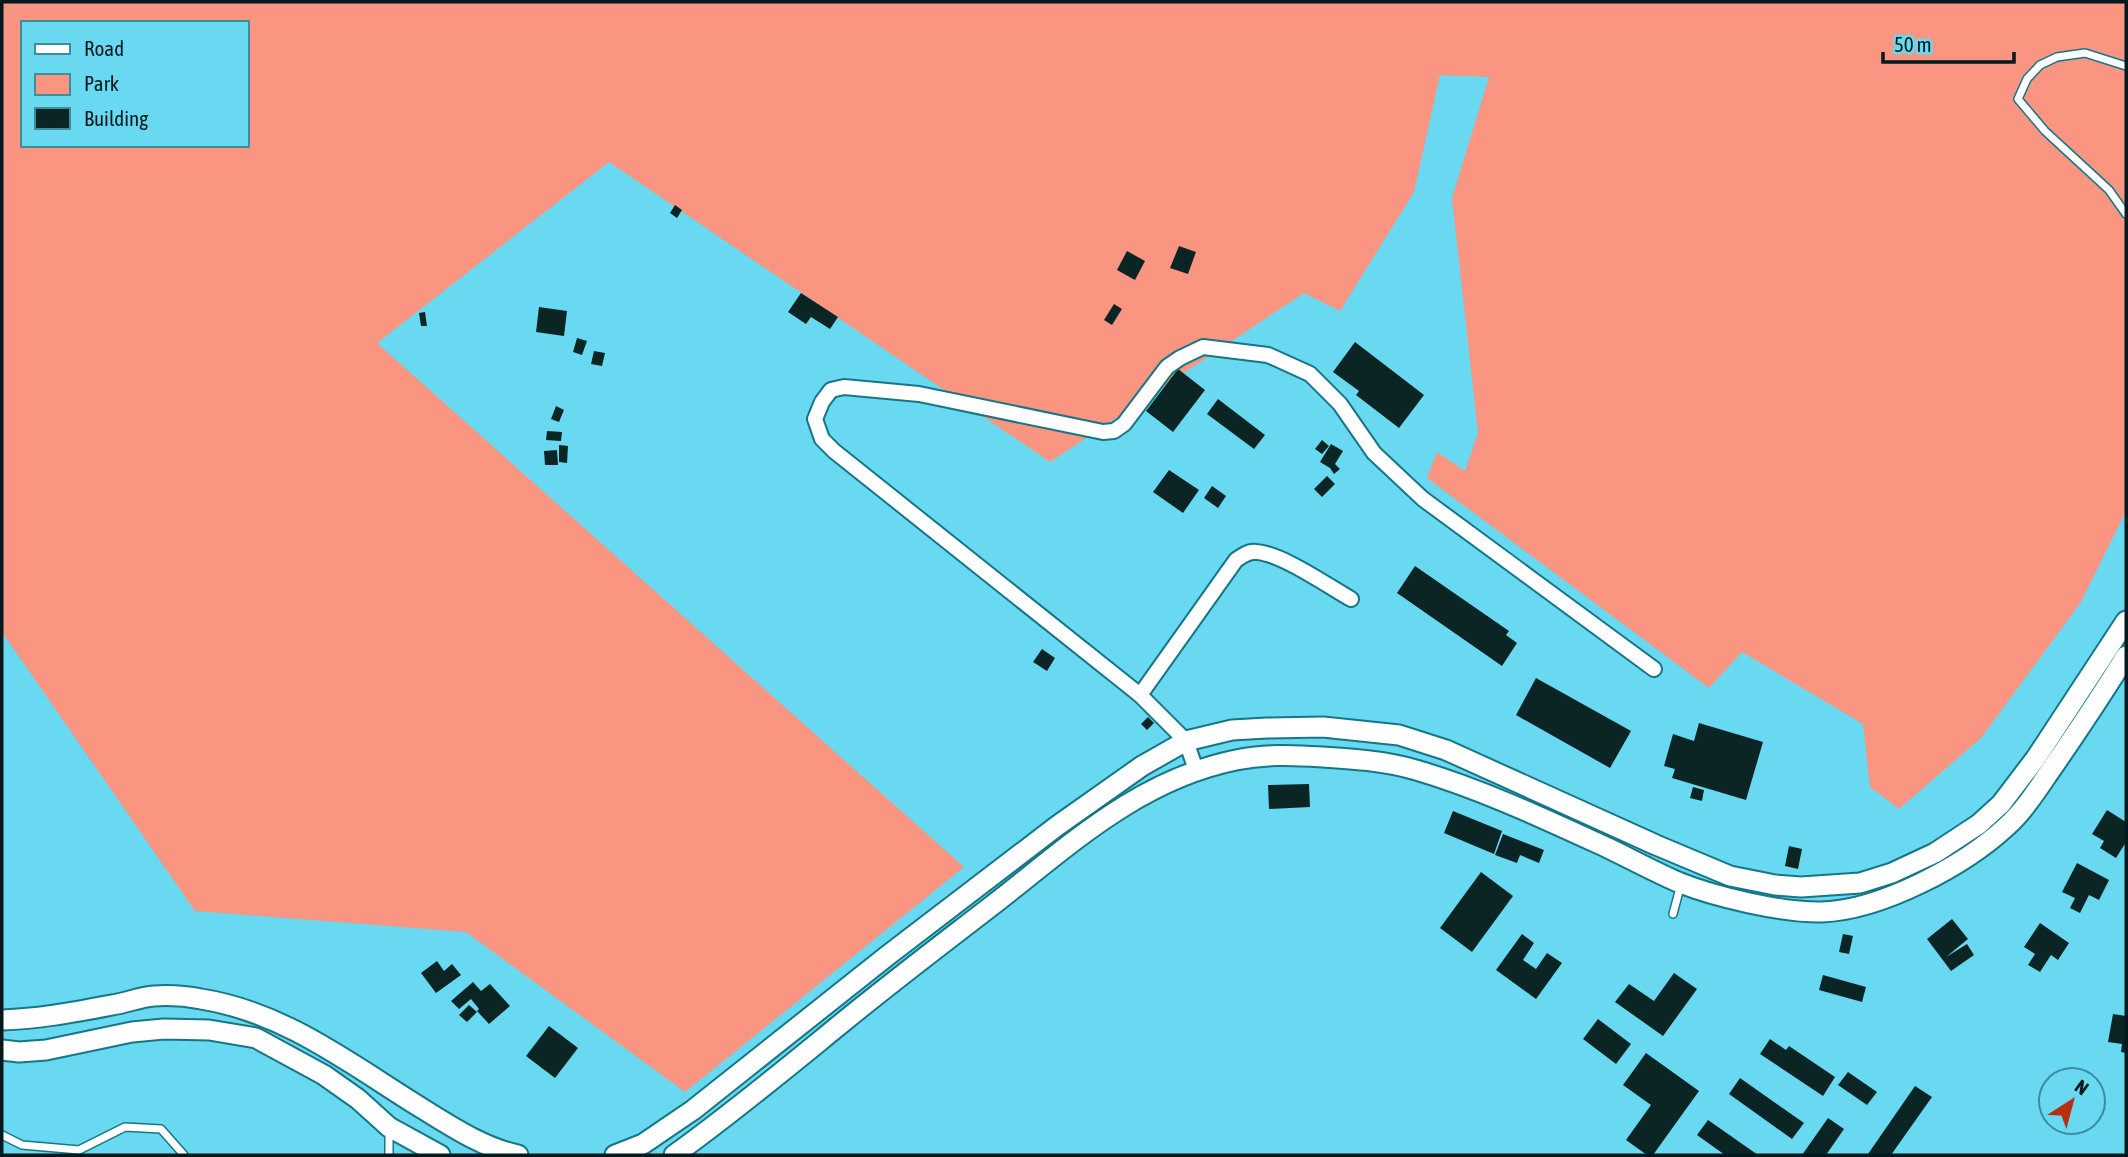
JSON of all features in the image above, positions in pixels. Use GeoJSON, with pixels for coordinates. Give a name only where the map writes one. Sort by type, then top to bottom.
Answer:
{"type":"FeatureCollection","features":[{"type":"Feature","properties":{"kind":"main road"},"geometry":{"type":"LineString","coordinates":[[615,1155],[643,1144],[693,1110],[1057,826],[1142,766],[1185,741],[1232,730],[1267,728],[1323,727],[1399,735],[1446,750],[1730,876],[1775,886],[1860,883],[1892,873],[1935,853],[1979,824],[2019,783],[2126,621]]}},
{"type":"Feature","properties":{"kind":"main road"},"geometry":{"type":"LineString","coordinates":[[674,1155],[730,1115],[1063,848],[1113,813],[1164,784],[1196,770],[1249,758],[1289,755],[1380,762],[1415,769],[1479,792],[1681,883],[1770,907],[1824,912],[1876,902],[1903,892],[1978,848],[2010,824],[2047,775],[2126,656]]}},
{"type":"Feature","properties":{"kind":"main road"},"geometry":{"type":"LineString","coordinates":[[1681,883],[1693,859]]}},
{"type":"Feature","properties":{"kind":"main road"},"geometry":{"type":"LineString","coordinates":[[2,1020],[53,1016],[152,996],[175,996],[225,1003],[258,1013],[294,1029],[458,1131],[499,1150],[518,1155]]}},
{"type":"Feature","properties":{"kind":"main road"},"geometry":{"type":"LineString","coordinates":[[2,1050],[46,1050],[132,1032],[164,1029],[187,1028],[240,1034],[256,1038],[324,1075],[388,1127],[440,1155]]}},
{"type":"Feature","properties":{"kind":"street"},"geometry":{"type":"LineString","coordinates":[[1196,770],[1185,741],[1140,695],[822,439],[814,419],[821,402],[831,390],[844,387],[919,394],[1103,432],[1114,431],[1124,424],[1167,367],[1203,347],[1268,355],[1310,374],[1340,404],[1374,453],[1423,499],[1654,670]]}},
{"type":"Feature","properties":{"kind":"street"},"geometry":{"type":"LineString","coordinates":[[1140,695],[1236,560],[1245,553],[1257,552],[1280,558],[1351,599]]}},
{"type":"Feature","properties":{"kind":"lane"},"geometry":{"type":"LineString","coordinates":[[2126,66],[2085,52],[2057,57],[2040,65],[2027,79],[2018,99],[2045,131],[2109,190],[2126,214]]}},
{"type":"Feature","properties":{"kind":"lane"},"geometry":{"type":"LineString","coordinates":[[1673,914],[1681,883]]}},
{"type":"Feature","properties":{"kind":"lane"},"geometry":{"type":"LineString","coordinates":[[2,1135],[22,1145],[79,1150],[125,1127],[161,1129],[184,1155]]}},
{"type":"Feature","properties":{"kind":"lane"},"geometry":{"type":"LineString","coordinates":[[388,1127],[389,1155]]}},
{"type":"Feature","properties":{"kind":"green space"},"geometry":{"type":"Polygon","coordinates":[[[2,2],[2126,2],[2126,511],[2081,602],[1981,738],[1899,809],[1870,787],[1863,724],[1742,652],[1709,688],[1427,478],[1437,452],[1465,471],[1478,433],[1452,198],[1489,77],[1440,75],[1414,192],[1340,311],[1304,293],[1050,462],[609,162],[377,343],[964,867],[685,1092],[466,932],[195,911],[2,632],[2,2]]]}},
{"type":"Feature","properties":{"kind":"building"},"geometry":{"type":"Polygon","coordinates":[[[675,205],[682,210],[677,218],[670,213],[675,205]]]}},
{"type":"Feature","properties":{"kind":"building"},"geometry":{"type":"Polygon","coordinates":[[[1179,246],[1196,252],[1188,274],[1170,268],[1179,246]]]}},
{"type":"Feature","properties":{"kind":"building"},"geometry":{"type":"Polygon","coordinates":[[[1127,251],[1145,261],[1135,280],[1117,270],[1127,251]]]}},
{"type":"Feature","properties":{"kind":"building"},"geometry":{"type":"Polygon","coordinates":[[[801,293],[838,317],[830,329],[811,317],[806,324],[788,312],[801,293]]]}},
{"type":"Feature","properties":{"kind":"building"},"geometry":{"type":"Polygon","coordinates":[[[1114,304],[1122,309],[1112,325],[1104,320],[1114,304]]]}},
{"type":"Feature","properties":{"kind":"building"},"geometry":{"type":"Polygon","coordinates":[[[539,307],[567,311],[564,336],[536,332],[539,307]]]}},
{"type":"Feature","properties":{"kind":"building"},"geometry":{"type":"Polygon","coordinates":[[[425,312],[427,326],[421,326],[419,313],[425,312]]]}},
{"type":"Feature","properties":{"kind":"building"},"geometry":{"type":"Polygon","coordinates":[[[577,338],[587,341],[582,355],[573,352],[577,338]]]}},
{"type":"Feature","properties":{"kind":"building"},"geometry":{"type":"Polygon","coordinates":[[[1355,342],[1424,395],[1399,428],[1356,395],[1359,391],[1333,372],[1355,342]]]}},
{"type":"Feature","properties":{"kind":"building"},"geometry":{"type":"Polygon","coordinates":[[[594,351],[605,353],[602,366],[591,364],[594,351]]]}},
{"type":"Feature","properties":{"kind":"building"},"geometry":{"type":"Polygon","coordinates":[[[1178,369],[1205,390],[1173,432],[1146,411],[1178,369]]]}},
{"type":"Feature","properties":{"kind":"building"},"geometry":{"type":"Polygon","coordinates":[[[1218,399],[1265,435],[1254,449],[1207,414],[1218,399]]]}},
{"type":"Feature","properties":{"kind":"building"},"geometry":{"type":"Polygon","coordinates":[[[556,406],[564,410],[559,422],[551,419],[556,406]]]}},
{"type":"Feature","properties":{"kind":"building"},"geometry":{"type":"Polygon","coordinates":[[[547,431],[562,432],[561,441],[546,440],[547,431]]]}},
{"type":"Feature","properties":{"kind":"building"},"geometry":{"type":"Polygon","coordinates":[[[1322,440],[1329,446],[1322,454],[1315,449],[1322,440]]]}},
{"type":"Feature","properties":{"kind":"building"},"geometry":{"type":"Polygon","coordinates":[[[1331,444],[1343,451],[1335,464],[1340,469],[1334,474],[1320,462],[1331,444]]]}},
{"type":"Feature","properties":{"kind":"building"},"geometry":{"type":"Polygon","coordinates":[[[559,445],[568,446],[567,463],[559,462],[559,445]]]}},
{"type":"Feature","properties":{"kind":"building"},"geometry":{"type":"Polygon","coordinates":[[[557,450],[558,465],[545,465],[544,451],[557,450]]]}},
{"type":"Feature","properties":{"kind":"building"},"geometry":{"type":"Polygon","coordinates":[[[1169,470],[1199,490],[1183,513],[1153,492],[1169,470]]]}},
{"type":"Feature","properties":{"kind":"building"},"geometry":{"type":"Polygon","coordinates":[[[1327,476],[1335,484],[1322,497],[1314,489],[1327,476]]]}},
{"type":"Feature","properties":{"kind":"building"},"geometry":{"type":"Polygon","coordinates":[[[1212,486],[1226,496],[1218,508],[1204,498],[1212,486]]]}},
{"type":"Feature","properties":{"kind":"building"},"geometry":{"type":"Polygon","coordinates":[[[1415,566],[1509,631],[1506,635],[1517,643],[1502,666],[1397,593],[1415,566]]]}},
{"type":"Feature","properties":{"kind":"building"},"geometry":{"type":"Polygon","coordinates":[[[1042,649],[1055,658],[1047,671],[1033,662],[1042,649]]]}},
{"type":"Feature","properties":{"kind":"building"},"geometry":{"type":"Polygon","coordinates":[[[1536,678],[1631,731],[1610,768],[1516,715],[1536,678]]]}},
{"type":"Feature","properties":{"kind":"building"},"geometry":{"type":"Polygon","coordinates":[[[1148,717],[1154,723],[1147,730],[1141,724],[1148,717]]]}},
{"type":"Feature","properties":{"kind":"building"},"geometry":{"type":"Polygon","coordinates":[[[1699,723],[1763,742],[1746,800],[1672,778],[1675,769],[1664,766],[1673,734],[1694,741],[1699,723]]]}},
{"type":"Feature","properties":{"kind":"building"},"geometry":{"type":"Polygon","coordinates":[[[1309,784],[1310,807],[1269,809],[1268,785],[1309,784]]]}},
{"type":"Feature","properties":{"kind":"building"},"geometry":{"type":"Polygon","coordinates":[[[1693,787],[1704,790],[1702,801],[1690,798],[1693,787]]]}},
{"type":"Feature","properties":{"kind":"building"},"geometry":{"type":"Polygon","coordinates":[[[2107,810],[2126,822],[2126,842],[2116,858],[2100,848],[2104,841],[2092,834],[2107,810]]]}},
{"type":"Feature","properties":{"kind":"building"},"geometry":{"type":"Polygon","coordinates":[[[1453,811],[1502,831],[1494,854],[1444,833],[1453,811]]]}},
{"type":"Feature","properties":{"kind":"building"},"geometry":{"type":"Polygon","coordinates":[[[1503,834],[1544,850],[1539,863],[1520,855],[1517,863],[1495,855],[1503,834]]]}},
{"type":"Feature","properties":{"kind":"building"},"geometry":{"type":"Polygon","coordinates":[[[1789,846],[1802,849],[1798,869],[1785,866],[1789,846]]]}},
{"type":"Feature","properties":{"kind":"building"},"geometry":{"type":"Polygon","coordinates":[[[2077,863],[2109,880],[2099,900],[2089,895],[2080,913],[2070,908],[2075,898],[2062,892],[2077,863]]]}},
{"type":"Feature","properties":{"kind":"building"},"geometry":{"type":"Polygon","coordinates":[[[1481,872],[1513,896],[1472,952],[1440,928],[1481,872]]]}},
{"type":"Feature","properties":{"kind":"building"},"geometry":{"type":"Polygon","coordinates":[[[1952,919],[1968,939],[1946,957],[1967,944],[1974,955],[1951,971],[1927,939],[1952,919]]]}},
{"type":"Feature","properties":{"kind":"building"},"geometry":{"type":"Polygon","coordinates":[[[2040,923],[2069,943],[2058,960],[2051,955],[2040,972],[2028,965],[2035,954],[2024,947],[2040,923]]]}},
{"type":"Feature","properties":{"kind":"building"},"geometry":{"type":"Polygon","coordinates":[[[1522,934],[1534,943],[1523,960],[1536,969],[1547,953],[1562,963],[1536,999],[1496,970],[1522,934]]]}},
{"type":"Feature","properties":{"kind":"building"},"geometry":{"type":"Polygon","coordinates":[[[1843,934],[1853,936],[1849,954],[1839,952],[1843,934]]]}},
{"type":"Feature","properties":{"kind":"building"},"geometry":{"type":"Polygon","coordinates":[[[437,961],[444,971],[452,964],[461,975],[436,993],[421,973],[437,961]]]}},
{"type":"Feature","properties":{"kind":"building"},"geometry":{"type":"Polygon","coordinates":[[[1674,973],[1697,989],[1663,1036],[1615,1002],[1629,984],[1654,1001],[1674,973]]]}},
{"type":"Feature","properties":{"kind":"building"},"geometry":{"type":"Polygon","coordinates":[[[1823,975],[1866,987],[1862,1002],[1819,990],[1823,975]]]}},
{"type":"Feature","properties":{"kind":"building"},"geometry":{"type":"Polygon","coordinates":[[[473,982],[481,991],[490,984],[510,1006],[489,1024],[477,1011],[479,1009],[471,999],[459,1009],[451,1001],[473,982]]]}},
{"type":"Feature","properties":{"kind":"building"},"geometry":{"type":"Polygon","coordinates":[[[469,1005],[477,1012],[467,1022],[459,1015],[469,1005]]]}},
{"type":"Feature","properties":{"kind":"building"},"geometry":{"type":"Polygon","coordinates":[[[2113,1014],[2126,1016],[2126,1053],[2121,1052],[2122,1044],[2108,1042],[2113,1014]]]}},
{"type":"Feature","properties":{"kind":"building"},"geometry":{"type":"Polygon","coordinates":[[[1598,1019],[1631,1044],[1616,1064],[1583,1039],[1598,1019]]]}},
{"type":"Feature","properties":{"kind":"building"},"geometry":{"type":"Polygon","coordinates":[[[549,1026],[578,1048],[555,1078],[526,1056],[549,1026]]]}},
{"type":"Feature","properties":{"kind":"building"},"geometry":{"type":"Polygon","coordinates":[[[1770,1039],[1786,1050],[1789,1046],[1835,1077],[1823,1096],[1760,1054],[1770,1039]]]}},
{"type":"Feature","properties":{"kind":"building"},"geometry":{"type":"Polygon","coordinates":[[[1646,1053],[1699,1091],[1653,1155],[1647,1155],[1626,1140],[1651,1105],[1623,1085],[1646,1053]]]}},
{"type":"Feature","properties":{"kind":"building"},"geometry":{"type":"Polygon","coordinates":[[[1848,1072],[1877,1092],[1867,1105],[1838,1085],[1848,1072]]]}},
{"type":"Feature","properties":{"kind":"building"},"geometry":{"type":"Polygon","coordinates":[[[1740,1078],[1804,1123],[1792,1139],[1729,1094],[1740,1078]]]}},
{"type":"Feature","properties":{"kind":"building"},"geometry":{"type":"Polygon","coordinates":[[[1915,1086],[1932,1097],[1891,1155],[1869,1155],[1868,1154],[1915,1086]]]}},
{"type":"Feature","properties":{"kind":"building"},"geometry":{"type":"Polygon","coordinates":[[[1828,1118],[1844,1129],[1826,1155],[1802,1155],[1828,1118]]]}},
{"type":"Feature","properties":{"kind":"building"},"geometry":{"type":"Polygon","coordinates":[[[1708,1120],[1758,1155],[1725,1155],[1697,1135],[1708,1120]]]}}]}
